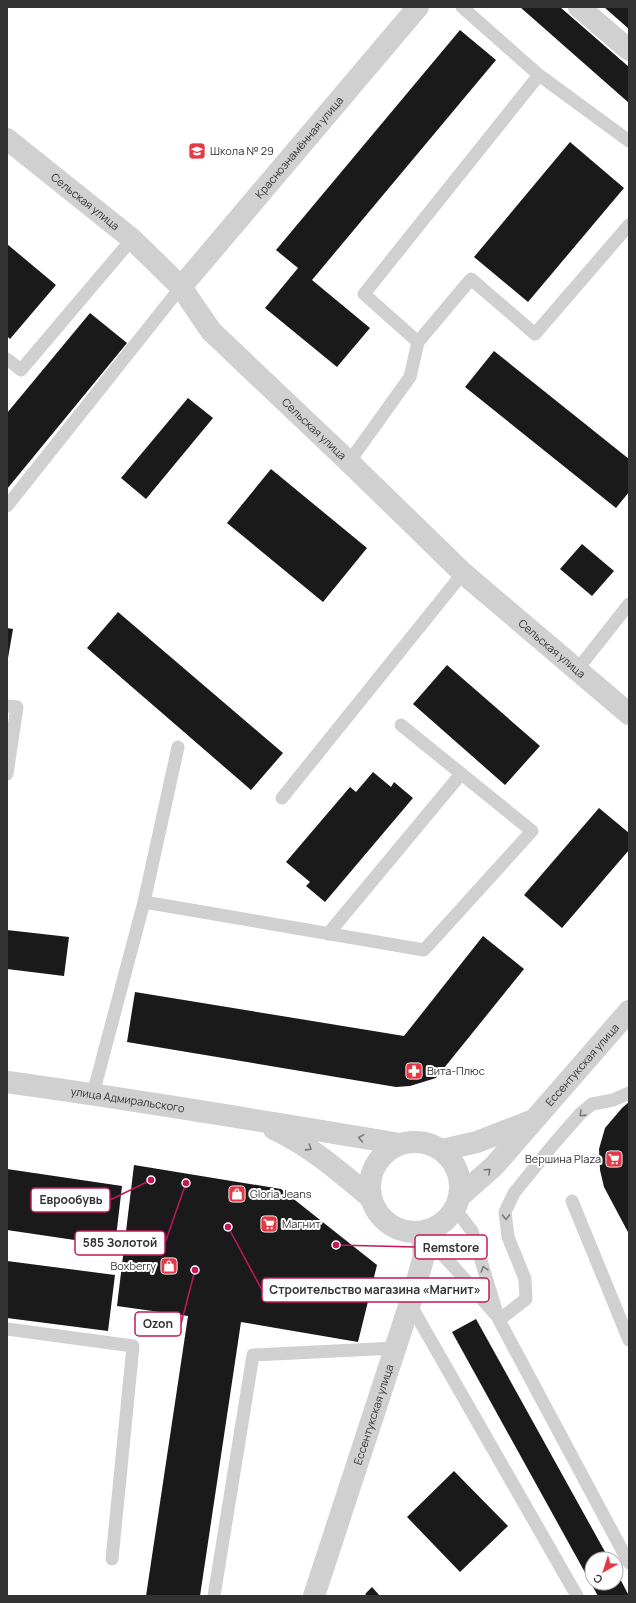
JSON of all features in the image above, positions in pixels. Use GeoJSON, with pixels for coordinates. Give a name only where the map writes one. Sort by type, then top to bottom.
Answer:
{"type":"FeatureCollection","features":[{"type":"Feature","properties":{"kind":"street","name":"Краснознамённая улица"},"geometry":{"type":"LineString","coordinates":[[181,287],[418,7]]}},
{"type":"Feature","properties":{"kind":"street"},"geometry":{"type":"LineString","coordinates":[[580,7],[629,50]]}},
{"type":"Feature","properties":{"kind":"street","name":"Сельская улица"},"geometry":{"type":"LineString","coordinates":[[7,139],[132,239],[181,287],[211,331],[463,573],[629,714]]}},
{"type":"Feature","properties":{"kind":"street","name":"Ессентукская улица"},"geometry":{"type":"LineString","coordinates":[[371,1198],[378,1212],[390,1224],[404,1231],[421,1232],[431,1230],[440,1225],[448,1219],[457,1203],[494,1166],[629,1011]]}},
{"type":"Feature","properties":{"kind":"street","name":"улица Адмиральского"},"geometry":{"type":"LineString","coordinates":[[7,1082],[249,1118],[400,1144]]}},
{"type":"Feature","properties":{"kind":"street","name":"улица Адмиральского"},"geometry":{"type":"LineString","coordinates":[[249,1118],[293,1138],[317,1153],[371,1198]]}},
{"type":"Feature","properties":{"kind":"street","name":"Ессентукская улица"},"geometry":{"type":"LineString","coordinates":[[442,1150],[477,1142],[536,1119]]}},
{"type":"Feature","properties":{"kind":"street"},"geometry":{"type":"LineString","coordinates":[[371,1198],[370,1181],[375,1165],[385,1153],[400,1144],[414,1142],[429,1144],[442,1150],[454,1163],[460,1180],[457,1203]]}},
{"type":"Feature","properties":{"kind":"street","name":"Ессентукская улица"},"geometry":{"type":"LineString","coordinates":[[314,1596],[410,1304],[424,1256],[421,1232]]}},
{"type":"Feature","properties":{"kind":"lane"},"geometry":{"type":"LineString","coordinates":[[462,7],[539,75],[629,141]]}},
{"type":"Feature","properties":{"kind":"lane"},"geometry":{"type":"LineString","coordinates":[[418,342],[364,294],[539,75]]}},
{"type":"Feature","properties":{"kind":"lane"},"geometry":{"type":"LineString","coordinates":[[349,462],[410,377],[418,342],[471,279],[535,334],[629,225]]}},
{"type":"Feature","properties":{"kind":"lane"},"geometry":{"type":"LineString","coordinates":[[7,359],[21,370],[132,239]]}},
{"type":"Feature","properties":{"kind":"lane"},"geometry":{"type":"LineString","coordinates":[[7,506],[181,287]]}},
{"type":"Feature","properties":{"kind":"lane"},"geometry":{"type":"LineString","coordinates":[[282,798],[463,573]]}},
{"type":"Feature","properties":{"kind":"lane"},"geometry":{"type":"LineString","coordinates":[[577,670],[629,604]]}},
{"type":"Feature","properties":{"kind":"lane"},"geometry":{"type":"LineString","coordinates":[[7,706],[17,707],[7,774]]}},
{"type":"Feature","properties":{"kind":"lane"},"geometry":{"type":"LineString","coordinates":[[144,902],[424,950],[532,831],[401,725]]}},
{"type":"Feature","properties":{"kind":"lane"},"geometry":{"type":"LineString","coordinates":[[92,1094],[144,902],[178,747]]}},
{"type":"Feature","properties":{"kind":"lane"},"geometry":{"type":"LineString","coordinates":[[328,934],[461,774]]}},
{"type":"Feature","properties":{"kind":"lane"},"geometry":{"type":"LineString","coordinates":[[499,1320],[526,1299],[525,1279],[507,1231],[505,1212],[514,1193],[580,1114],[592,1104],[613,1100],[629,1093]]}},
{"type":"Feature","properties":{"kind":"lane"},"geometry":{"type":"LineString","coordinates":[[572,1201],[629,1340]]}},
{"type":"Feature","properties":{"kind":"lane"},"geometry":{"type":"LineString","coordinates":[[457,1203],[472,1231],[499,1320],[628,1557]]}},
{"type":"Feature","properties":{"kind":"lane"},"geometry":{"type":"LineString","coordinates":[[421,1232],[453,1266],[499,1320]]}},
{"type":"Feature","properties":{"kind":"lane"},"geometry":{"type":"LineString","coordinates":[[410,1304],[577,1596]]}},
{"type":"Feature","properties":{"kind":"lane"},"geometry":{"type":"LineString","coordinates":[[7,1329],[133,1346],[112,1559]]}},
{"type":"Feature","properties":{"kind":"lane"},"geometry":{"type":"LineString","coordinates":[[214,1596],[253,1355],[395,1348]]}},
{"type":"Feature","properties":{"kind":"building"},"geometry":{"type":"Polygon","coordinates":[[[520,7],[560,7],[629,67],[629,103],[520,7]]]}},
{"type":"Feature","properties":{"kind":"building"},"geometry":{"type":"Polygon","coordinates":[[[604,7],[629,7],[629,29],[604,7]]]}},
{"type":"Feature","properties":{"kind":"building"},"geometry":{"type":"Polygon","coordinates":[[[460,30],[496,60],[312,280],[370,328],[337,367],[265,308],[298,268],[276,250],[460,30]]]}},
{"type":"Feature","properties":{"kind":"building"},"geometry":{"type":"Polygon","coordinates":[[[570,142],[624,188],[528,302],[474,257],[570,142]]]}},
{"type":"Feature","properties":{"kind":"building"},"geometry":{"type":"Polygon","coordinates":[[[7,244],[56,285],[10,339],[7,336],[7,244]]]}},
{"type":"Feature","properties":{"kind":"building"},"geometry":{"type":"Polygon","coordinates":[[[90,313],[127,343],[7,489],[7,413],[90,313]]]}},
{"type":"Feature","properties":{"kind":"building"},"geometry":{"type":"Polygon","coordinates":[[[494,351],[629,459],[629,492],[616,508],[465,387],[494,351]]]}},
{"type":"Feature","properties":{"kind":"building"},"geometry":{"type":"Polygon","coordinates":[[[188,398],[213,418],[146,499],[121,478],[188,398]]]}},
{"type":"Feature","properties":{"kind":"building"},"geometry":{"type":"Polygon","coordinates":[[[271,469],[367,548],[323,602],[227,523],[271,469]]]}},
{"type":"Feature","properties":{"kind":"building"},"geometry":{"type":"Polygon","coordinates":[[[582,544],[614,571],[592,596],[560,569],[582,544]]]}},
{"type":"Feature","properties":{"kind":"building"},"geometry":{"type":"Polygon","coordinates":[[[118,612],[283,753],[251,790],[87,648],[118,612]]]}},
{"type":"Feature","properties":{"kind":"building"},"geometry":{"type":"Polygon","coordinates":[[[7,628],[13,629],[8,658],[7,658],[7,628]]]}},
{"type":"Feature","properties":{"kind":"building"},"geometry":{"type":"Polygon","coordinates":[[[447,665],[540,746],[505,785],[413,704],[447,665]]]}},
{"type":"Feature","properties":{"kind":"building"},"geometry":{"type":"Polygon","coordinates":[[[373,772],[391,787],[394,782],[413,798],[325,902],[306,886],[310,882],[286,862],[350,787],[356,792],[373,772]]]}},
{"type":"Feature","properties":{"kind":"building"},"geometry":{"type":"Polygon","coordinates":[[[599,808],[629,833],[629,850],[562,928],[524,895],[599,808]]]}},
{"type":"Feature","properties":{"kind":"building"},"geometry":{"type":"Polygon","coordinates":[[[7,930],[69,937],[64,976],[7,969],[7,930]]]}},
{"type":"Feature","properties":{"kind":"building"},"geometry":{"type":"Polygon","coordinates":[[[483,936],[524,969],[436,1078],[410,1086],[396,1087],[127,1042],[135,992],[404,1036],[483,936]]]}},
{"type":"Feature","properties":{"kind":"building","name":"Вершина Plaza"},"geometry":{"type":"Polygon","coordinates":[[[629,1102],[629,1234],[604,1187],[600,1170],[599,1149],[605,1128],[629,1102]]]}},
{"type":"Feature","properties":{"kind":"building"},"geometry":{"type":"Polygon","coordinates":[[[134,1165],[281,1189],[377,1265],[358,1342],[241,1322],[200,1596],[146,1596],[188,1316],[117,1306],[134,1165]]]}},
{"type":"Feature","properties":{"kind":"building"},"geometry":{"type":"Polygon","coordinates":[[[7,1169],[122,1186],[115,1246],[7,1230],[7,1169]]]}},
{"type":"Feature","properties":{"kind":"building"},"geometry":{"type":"Polygon","coordinates":[[[7,1261],[115,1275],[108,1331],[7,1318],[7,1261]]]}},
{"type":"Feature","properties":{"kind":"building"},"geometry":{"type":"Polygon","coordinates":[[[476,1319],[605,1551],[584,1551],[584,1571],[452,1332],[476,1319]]]}},
{"type":"Feature","properties":{"kind":"building"},"geometry":{"type":"Polygon","coordinates":[[[454,1471],[508,1526],[460,1572],[407,1517],[454,1471]]]}},
{"type":"Feature","properties":{"kind":"building"},"geometry":{"type":"Polygon","coordinates":[[[624,1586],[629,1596],[598,1596],[595,1591],[624,1591],[624,1586]]]}},
{"type":"Feature","properties":{"kind":"building"},"geometry":{"type":"Polygon","coordinates":[[[372,1587],[380,1596],[365,1596],[372,1587]]]}},
{"type":"Feature","properties":{"kind":"place","name":"Школа № 29"},"geometry":{"type":"Point","coordinates":[197,151]}},
{"type":"Feature","properties":{"kind":"place","name":"Вита-Плюс"},"geometry":{"type":"Point","coordinates":[414,1071]}},
{"type":"Feature","properties":{"kind":"place","name":"Вершина Plaza"},"geometry":{"type":"Point","coordinates":[614,1159]}},
{"type":"Feature","properties":{"kind":"place","name":"Еврообувь"},"geometry":{"type":"Point","coordinates":[151,1180]}},
{"type":"Feature","properties":{"kind":"place","name":"585 Золотой"},"geometry":{"type":"Point","coordinates":[186,1183]}},
{"type":"Feature","properties":{"kind":"place","name":"Gloria Jeans"},"geometry":{"type":"Point","coordinates":[237,1194]}},
{"type":"Feature","properties":{"kind":"place","name":"Магнит"},"geometry":{"type":"Point","coordinates":[269,1224]}},
{"type":"Feature","properties":{"kind":"place","name":"Строительство магазина «Магнит»"},"geometry":{"type":"Point","coordinates":[228,1227]}},
{"type":"Feature","properties":{"kind":"place","name":"Remstore"},"geometry":{"type":"Point","coordinates":[336,1245]}},
{"type":"Feature","properties":{"kind":"place","name":"Boxberry"},"geometry":{"type":"Point","coordinates":[169,1266]}},
{"type":"Feature","properties":{"kind":"place","name":"Ozon"},"geometry":{"type":"Point","coordinates":[195,1270]}}]}
